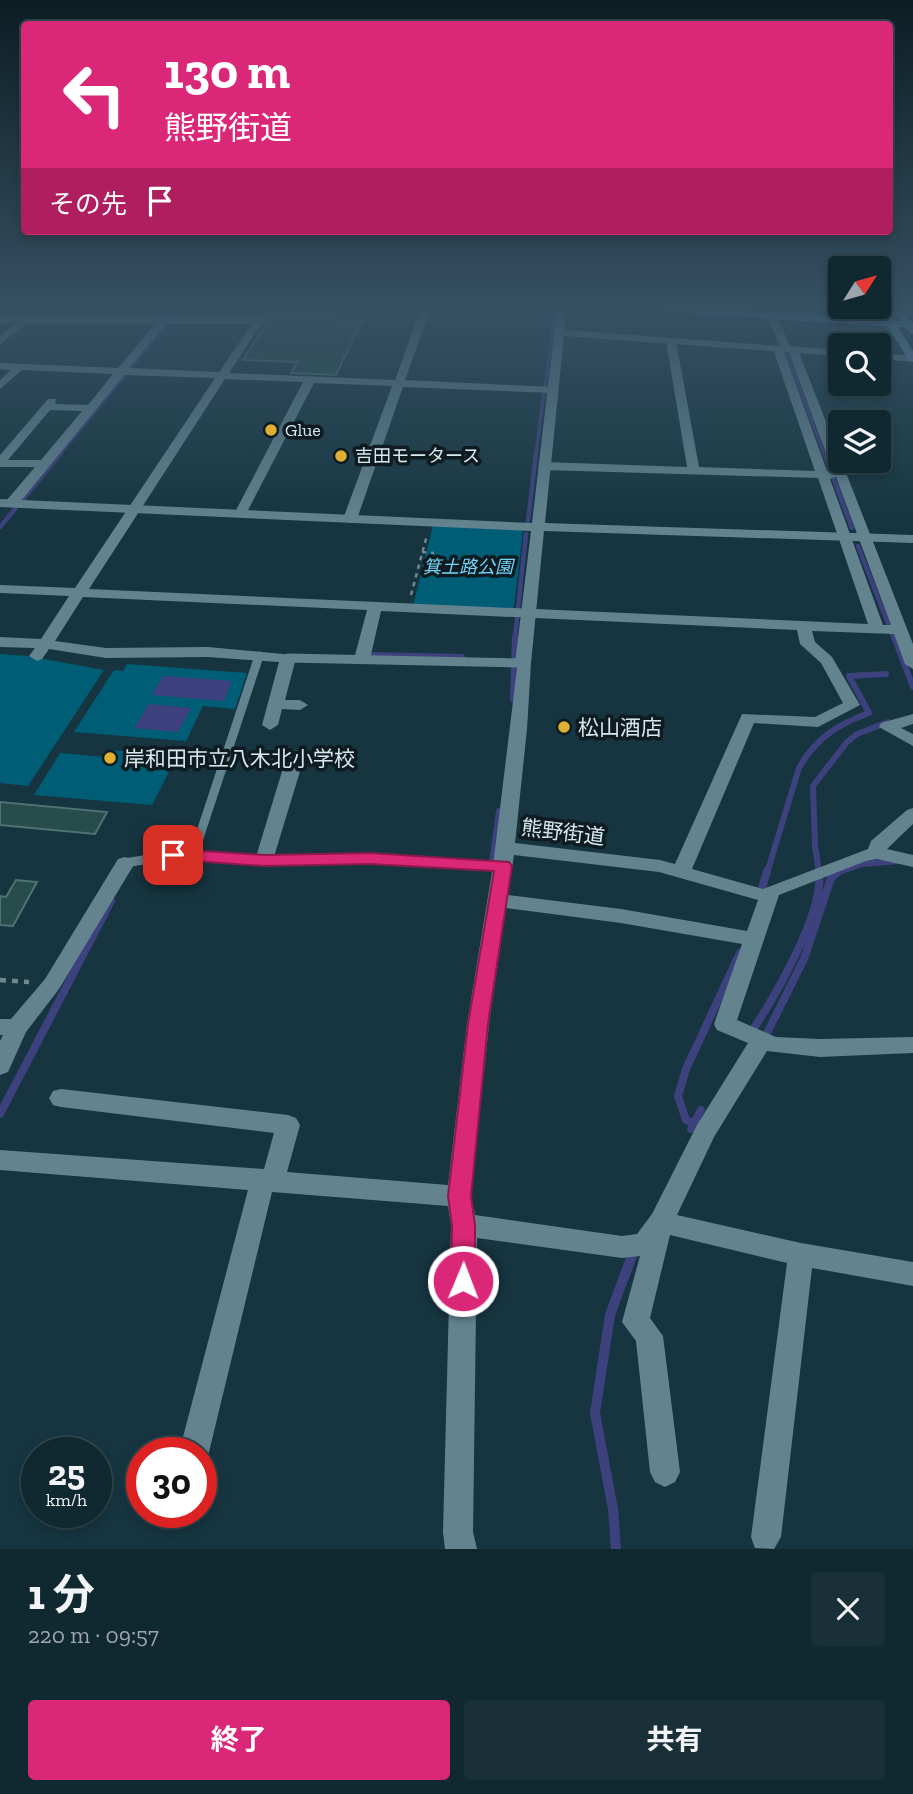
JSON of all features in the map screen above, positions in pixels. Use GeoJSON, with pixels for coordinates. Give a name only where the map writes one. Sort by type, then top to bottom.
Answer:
{"type":"FeatureCollection","features":[{"type":"Feature","properties":{"kind":"street"},"geometry":{"type":"LineString","coordinates":[[6,504],[44,464],[114,380]]}},
{"type":"Feature","properties":{"kind":"street"},"geometry":{"type":"LineString","coordinates":[[41,650],[219,380]]}},
{"type":"Feature","properties":{"kind":"street"},"geometry":{"type":"LineString","coordinates":[[240,514],[310,380]]}},
{"type":"Feature","properties":{"kind":"street"},"geometry":{"type":"LineString","coordinates":[[316,380],[553,390]]}},
{"type":"Feature","properties":{"kind":"street"},"geometry":{"type":"LineString","coordinates":[[350,519],[398,380]]}},
{"type":"Feature","properties":{"kind":"street"},"geometry":{"type":"LineString","coordinates":[[461,1549],[458,1532],[464,1225],[459,1196],[478,1024],[504,857],[519,729],[528,613],[554,380]]}},
{"type":"Feature","properties":{"kind":"street"},"geometry":{"type":"LineString","coordinates":[[678,380],[694,471]]}},
{"type":"Feature","properties":{"kind":"street"},"geometry":{"type":"LineString","coordinates":[[797,380],[832,475],[864,537],[888,630]]}},
{"type":"Feature","properties":{"kind":"street"},"geometry":{"type":"LineString","coordinates":[[0,463],[49,404],[91,408]]}},
{"type":"Feature","properties":{"kind":"street"},"geometry":{"type":"LineString","coordinates":[[0,463],[44,464]]}},
{"type":"Feature","properties":{"kind":"street"},"geometry":{"type":"LineString","coordinates":[[544,466],[832,475]]}},
{"type":"Feature","properties":{"kind":"street"},"geometry":{"type":"LineString","coordinates":[[832,475],[844,537],[888,630],[913,664]]}},
{"type":"Feature","properties":{"kind":"street"},"geometry":{"type":"LineString","coordinates":[[6,504],[430,523],[913,539]]}},
{"type":"Feature","properties":{"kind":"street"},"geometry":{"type":"LineString","coordinates":[[0,589],[888,630]]}},
{"type":"Feature","properties":{"kind":"street"},"geometry":{"type":"LineString","coordinates":[[362,659],[375,606]]}},
{"type":"Feature","properties":{"kind":"street"},"geometry":{"type":"LineString","coordinates":[[681,871],[748,718],[818,722],[852,705],[827,660],[808,644],[804,626]]}},
{"type":"Feature","properties":{"kind":"street"},"geometry":{"type":"LineString","coordinates":[[0,642],[41,650],[106,653],[208,652],[288,658],[270,725]]}},
{"type":"Feature","properties":{"kind":"street"},"geometry":{"type":"LineString","coordinates":[[275,704],[300,705]]}},
{"type":"Feature","properties":{"kind":"street"},"geometry":{"type":"LineString","coordinates":[[913,719],[887,727],[913,741]]}},
{"type":"Feature","properties":{"kind":"street"},"geometry":{"type":"LineString","coordinates":[[264,860],[296,755]]}},
{"type":"Feature","properties":{"kind":"street"},"geometry":{"type":"LineString","coordinates":[[877,853],[878,845],[913,814]]}},
{"type":"Feature","properties":{"kind":"street"},"geometry":{"type":"LineString","coordinates":[[913,860],[877,853],[771,891],[725,1024],[774,1045],[820,1048],[913,1045]]}},
{"type":"Feature","properties":{"kind":"street","name":"熊野街道"},"geometry":{"type":"LineString","coordinates":[[504,857],[660,866],[769,897]]}},
{"type":"Feature","properties":{"kind":"street"},"geometry":{"type":"LineString","coordinates":[[0,1066],[9,1028],[52,984],[125,863]]}},
{"type":"Feature","properties":{"kind":"street"},"geometry":{"type":"LineString","coordinates":[[497,900],[621,916],[755,939]]}},
{"type":"Feature","properties":{"kind":"street"},"geometry":{"type":"LineString","coordinates":[[665,1472],[649,1336],[636,1322],[661,1222],[754,1037]]}},
{"type":"Feature","properties":{"kind":"street"},"geometry":{"type":"LineString","coordinates":[[61,1098],[288,1125],[268,1180],[198,1437]]}},
{"type":"Feature","properties":{"kind":"street"},"geometry":{"type":"LineString","coordinates":[[0,1160],[459,1196]]}},
{"type":"Feature","properties":{"kind":"street"},"geometry":{"type":"LineString","coordinates":[[464,1225],[633,1246],[661,1222]]}},
{"type":"Feature","properties":{"kind":"street"},"geometry":{"type":"LineString","coordinates":[[661,1222],[801,1255],[913,1274]]}},
{"type":"Feature","properties":{"kind":"street"},"geometry":{"type":"LineString","coordinates":[[766,1537],[801,1255]]}},
{"type":"Feature","properties":{"kind":"lane"},"geometry":{"type":"LineString","coordinates":[[193,856],[259,656]]}},
{"type":"Feature","properties":{"kind":"lane"},"geometry":{"type":"LineString","coordinates":[[288,658],[523,663]]}},
{"type":"Feature","properties":{"kind":"lane","name":"熊野街道"},"geometry":{"type":"LineString","coordinates":[[125,863],[173,855],[264,860],[504,857]]}},
{"type":"Feature","properties":{"kind":"path"},"geometry":{"type":"LineString","coordinates":[[408,607],[430,523]]}},
{"type":"Feature","properties":{"kind":"path"},"geometry":{"type":"LineString","coordinates":[[422,552],[434,553]]}},
{"type":"Feature","properties":{"kind":"green space","name":"箕土路公園"},"geometry":{"type":"Polygon","coordinates":[[[433,525],[517,528],[523,531],[514,607],[509,610],[413,606],[433,525]]]}},
{"type":"Feature","properties":{"kind":"green space"},"geometry":{"type":"Polygon","coordinates":[[[0,654],[28,656],[104,670],[28,786],[0,783],[0,654]]]}},
{"type":"Feature","properties":{"kind":"green space"},"geometry":{"type":"Polygon","coordinates":[[[127,664],[247,673],[235,709],[203,706],[186,741],[74,732],[114,670],[123,671],[127,664]]]}},
{"type":"Feature","properties":{"kind":"green space"},"geometry":{"type":"Polygon","coordinates":[[[109,750],[137,752],[134,759],[174,762],[152,805],[34,795],[60,753],[105,757],[109,750]]]}},
{"type":"Feature","properties":{"kind":"shaded area"},"geometry":{"type":"Polygon","coordinates":[[[163,676],[232,681],[224,701],[152,695],[163,676]]]}},
{"type":"Feature","properties":{"kind":"shaded area"},"geometry":{"type":"Polygon","coordinates":[[[149,704],[191,708],[178,732],[134,728],[149,704]]]}},
{"type":"Feature","properties":{"kind":"building"},"geometry":{"type":"Polygon","coordinates":[[[0,802],[107,812],[95,834],[0,825],[0,802]]]}},
{"type":"Feature","properties":{"kind":"building"},"geometry":{"type":"Polygon","coordinates":[[[16,880],[37,882],[13,926],[0,925],[0,896],[6,897],[16,880]]]}},
{"type":"Feature","properties":{"kind":"waterway"},"geometry":{"type":"LineString","coordinates":[[60,454],[120,380]]}},
{"type":"Feature","properties":{"kind":"waterway"},"geometry":{"type":"LineString","coordinates":[[545,388],[546,380]]}},
{"type":"Feature","properties":{"kind":"waterway"},"geometry":{"type":"LineString","coordinates":[[797,380],[824,454]]}},
{"type":"Feature","properties":{"kind":"waterway"},"geometry":{"type":"LineString","coordinates":[[536,454],[544,391]]}},
{"type":"Feature","properties":{"kind":"waterway"},"geometry":{"type":"LineString","coordinates":[[24,498],[61,453]]}},
{"type":"Feature","properties":{"kind":"waterway"},"geometry":{"type":"LineString","coordinates":[[528,521],[536,453]]}},
{"type":"Feature","properties":{"kind":"waterway"},"geometry":{"type":"LineString","coordinates":[[824,453],[852,528]]}},
{"type":"Feature","properties":{"kind":"waterway"},"geometry":{"type":"LineString","coordinates":[[0,527],[15,509]]}},
{"type":"Feature","properties":{"kind":"waterway"},"geometry":{"type":"LineString","coordinates":[[518,608],[526,534]]}},
{"type":"Feature","properties":{"kind":"waterway"},"geometry":{"type":"LineString","coordinates":[[858,546],[894,639]]}},
{"type":"Feature","properties":{"kind":"waterway"},"geometry":{"type":"LineString","coordinates":[[515,639],[517,618]]}},
{"type":"Feature","properties":{"kind":"waterway"},"geometry":{"type":"LineString","coordinates":[[513,699],[515,637]]}},
{"type":"Feature","properties":{"kind":"waterway"},"geometry":{"type":"LineString","coordinates":[[894,637],[913,687]]}},
{"type":"Feature","properties":{"kind":"waterway"},"geometry":{"type":"LineString","coordinates":[[370,655],[462,657]]}},
{"type":"Feature","properties":{"kind":"waterway"},"geometry":{"type":"LineString","coordinates":[[767,873],[799,768],[805,758],[828,734],[869,713],[849,676],[886,674]]}},
{"type":"Feature","properties":{"kind":"waterway"},"geometry":{"type":"LineString","coordinates":[[819,873],[813,786],[847,742],[857,734],[888,722]]}},
{"type":"Feature","properties":{"kind":"waterway"},"geometry":{"type":"LineString","coordinates":[[492,863],[499,811]]}},
{"type":"Feature","properties":{"kind":"waterway"},"geometry":{"type":"LineString","coordinates":[[837,873],[862,864],[899,861]]}},
{"type":"Feature","properties":{"kind":"waterway"},"geometry":{"type":"LineString","coordinates":[[762,888],[767,871]]}},
{"type":"Feature","properties":{"kind":"waterway"},"geometry":{"type":"LineString","coordinates":[[750,1034],[784,978],[806,932],[819,888],[819,873]]}},
{"type":"Feature","properties":{"kind":"waterway"},"geometry":{"type":"LineString","coordinates":[[766,1035],[804,959],[831,878],[837,873]]}},
{"type":"Feature","properties":{"kind":"waterway"},"geometry":{"type":"LineString","coordinates":[[0,1114],[111,901]]}},
{"type":"Feature","properties":{"kind":"waterway"},"geometry":{"type":"LineString","coordinates":[[694,1123],[686,1120],[678,1096],[686,1069],[740,953]]}},
{"type":"Feature","properties":{"kind":"waterway"},"geometry":{"type":"LineString","coordinates":[[691,1129],[701,1110]]}},
{"type":"Feature","properties":{"kind":"waterway"},"geometry":{"type":"LineString","coordinates":[[616,1549],[613,1509],[595,1413],[610,1315],[634,1250]]}},
{"type":"Feature","properties":{"kind":"place","name":"Glue"},"geometry":{"type":"Point","coordinates":[271,430]}},
{"type":"Feature","properties":{"kind":"place","name":"吉田モータース"},"geometry":{"type":"Point","coordinates":[341,456]}},
{"type":"Feature","properties":{"kind":"place","name":"松山酒店"},"geometry":{"type":"Point","coordinates":[564,727]}},
{"type":"Feature","properties":{"kind":"place","name":"岸和田市立八木北小学校"},"geometry":{"type":"Point","coordinates":[110,758]}},
{"type":"Feature","properties":{"kind":"route"},"geometry":{"type":"LineString","coordinates":[[173,855],[264,860],[370,858],[503,866],[478,1024],[459,1196],[464,1225],[463,1281]]}}]}
